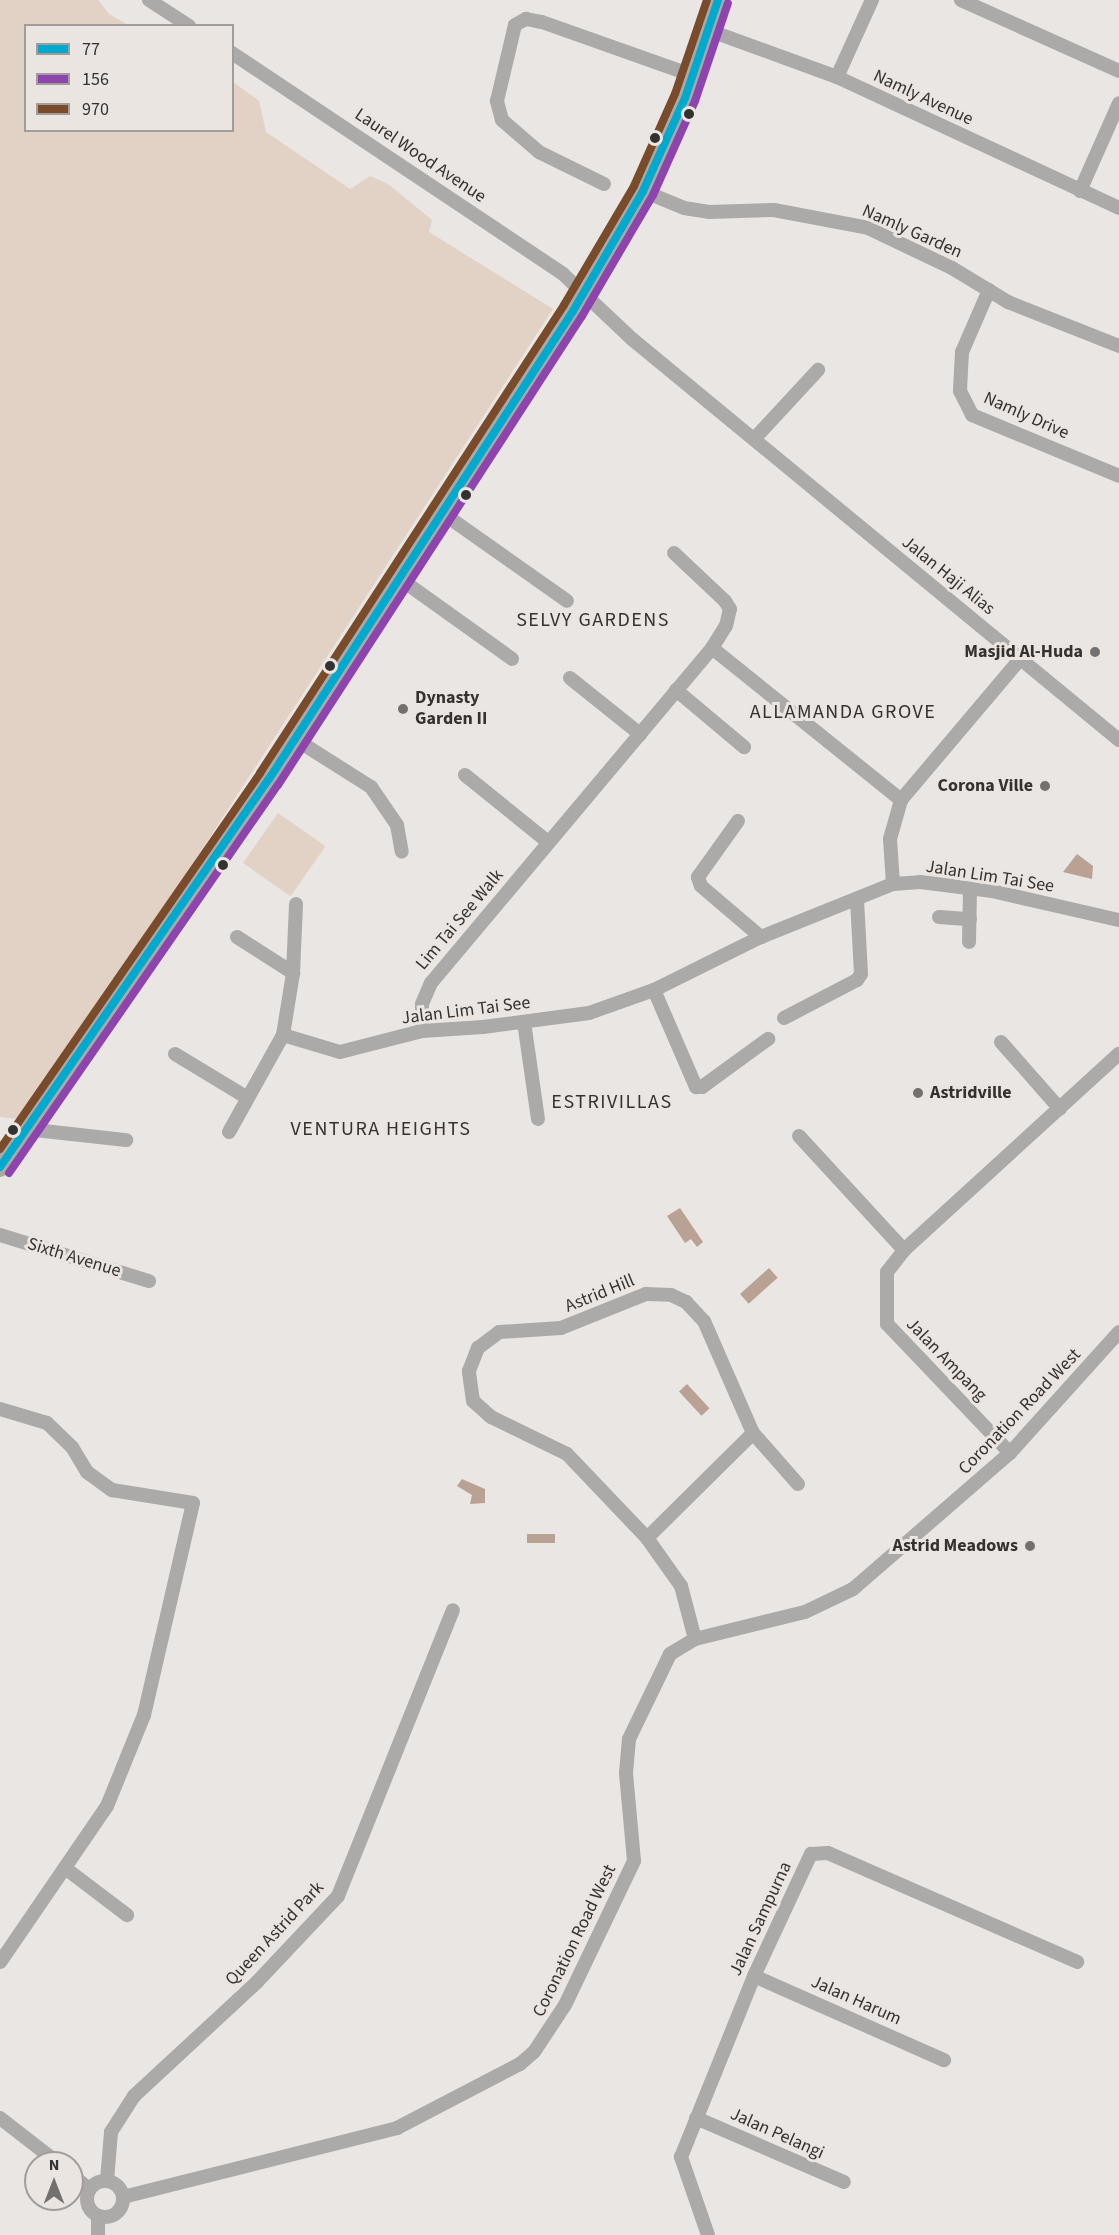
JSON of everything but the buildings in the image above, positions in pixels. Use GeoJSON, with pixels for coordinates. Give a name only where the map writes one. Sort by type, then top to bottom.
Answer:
{"type":"FeatureCollection","features":[{"type":"Feature","properties":{"kind":"main road"},"geometry":{"type":"LineString","coordinates":[[0,1167],[295,739],[583,294],[643,191],[692,75],[718,0]]}},
{"type":"Feature","properties":{"kind":"street"},"geometry":{"type":"LineString","coordinates":[[149,0],[186,24]]}},
{"type":"Feature","properties":{"kind":"street"},"geometry":{"type":"LineString","coordinates":[[837,77],[872,0]]}},
{"type":"Feature","properties":{"kind":"street"},"geometry":{"type":"LineString","coordinates":[[961,0],[1119,71]]}},
{"type":"Feature","properties":{"kind":"street"},"geometry":{"type":"LineString","coordinates":[[604,184],[539,152],[502,120],[497,100],[515,25],[526,19],[542,22],[692,75]]}},
{"type":"Feature","properties":{"kind":"street","name":"Namly Avenue"},"geometry":{"type":"LineString","coordinates":[[708,30],[837,77],[1119,208]]}},
{"type":"Feature","properties":{"kind":"street","name":"Laurel Wood Avenue"},"geometry":{"type":"LineString","coordinates":[[234,54],[563,274],[583,294]]}},
{"type":"Feature","properties":{"kind":"street"},"geometry":{"type":"LineString","coordinates":[[1080,191],[1119,103]]}},
{"type":"Feature","properties":{"kind":"street","name":"Namly Garden"},"geometry":{"type":"LineString","coordinates":[[643,191],[684,208],[709,212],[774,210],[868,228],[1068,328],[1119,346]]}},
{"type":"Feature","properties":{"kind":"street","name":"Namly Drive"},"geometry":{"type":"LineString","coordinates":[[989,290],[962,352],[960,391],[972,415],[1119,476]]}},
{"type":"Feature","properties":{"kind":"street","name":"Jalan Haji Alias"},"geometry":{"type":"LineString","coordinates":[[583,294],[1119,740]]}},
{"type":"Feature","properties":{"kind":"street"},"geometry":{"type":"LineString","coordinates":[[755,438],[818,370]]}},
{"type":"Feature","properties":{"kind":"street"},"geometry":{"type":"LineString","coordinates":[[441,512],[567,601]]}},
{"type":"Feature","properties":{"kind":"street","name":"Lim Tai See Walk"},"geometry":{"type":"LineString","coordinates":[[422,1031],[422,1004],[430,983],[712,648],[726,626],[730,609],[674,553]]}},
{"type":"Feature","properties":{"kind":"street"},"geometry":{"type":"LineString","coordinates":[[399,578],[512,659]]}},
{"type":"Feature","properties":{"kind":"street"},"geometry":{"type":"LineString","coordinates":[[712,648],[901,800]]}},
{"type":"Feature","properties":{"kind":"street"},"geometry":{"type":"LineString","coordinates":[[893,884],[890,839],[901,800],[1020,659]]}},
{"type":"Feature","properties":{"kind":"street"},"geometry":{"type":"LineString","coordinates":[[570,678],[640,734]]}},
{"type":"Feature","properties":{"kind":"street"},"geometry":{"type":"LineString","coordinates":[[676,690],[744,747]]}},
{"type":"Feature","properties":{"kind":"street"},"geometry":{"type":"LineString","coordinates":[[295,739],[371,788],[397,825],[402,852]]}},
{"type":"Feature","properties":{"kind":"street"},"geometry":{"type":"LineString","coordinates":[[465,775],[548,842]]}},
{"type":"Feature","properties":{"kind":"street"},"geometry":{"type":"LineString","coordinates":[[738,821],[698,877],[701,886],[761,938]]}},
{"type":"Feature","properties":{"kind":"street","name":"Jalan Lim Tai See"},"geometry":{"type":"LineString","coordinates":[[283,1035],[340,1052],[422,1031],[524,1022],[589,1013],[654,990],[761,938],[893,884],[970,888],[1119,920]]}},
{"type":"Feature","properties":{"kind":"street"},"geometry":{"type":"LineString","coordinates":[[969,942],[970,888]]}},
{"type":"Feature","properties":{"kind":"street"},"geometry":{"type":"LineString","coordinates":[[784,1018],[857,980],[861,974],[856,898]]}},
{"type":"Feature","properties":{"kind":"street"},"geometry":{"type":"LineString","coordinates":[[229,1132],[246,1097],[283,1035],[292,973],[296,904]]}},
{"type":"Feature","properties":{"kind":"street"},"geometry":{"type":"LineString","coordinates":[[939,917],[970,919]]}},
{"type":"Feature","properties":{"kind":"street"},"geometry":{"type":"LineString","coordinates":[[237,937],[292,973]]}},
{"type":"Feature","properties":{"kind":"street"},"geometry":{"type":"LineString","coordinates":[[654,990],[696,1087],[702,1088],[768,1039]]}},
{"type":"Feature","properties":{"kind":"street"},"geometry":{"type":"LineString","coordinates":[[524,1022],[538,1119]]}},
{"type":"Feature","properties":{"kind":"street"},"geometry":{"type":"LineString","coordinates":[[1000,1042],[1060,1109]]}},
{"type":"Feature","properties":{"kind":"street"},"geometry":{"type":"LineString","coordinates":[[175,1054],[246,1097]]}},
{"type":"Feature","properties":{"kind":"street","name":"Jalan Ampang"},"geometry":{"type":"LineString","coordinates":[[1010,1453],[887,1324],[885,1278],[889,1267],[904,1250],[1119,1054]]}},
{"type":"Feature","properties":{"kind":"street"},"geometry":{"type":"LineString","coordinates":[[26,1129],[126,1140]]}},
{"type":"Feature","properties":{"kind":"street"},"geometry":{"type":"LineString","coordinates":[[799,1136],[904,1250]]}},
{"type":"Feature","properties":{"kind":"street","name":"Sixth Avenue"},"geometry":{"type":"LineString","coordinates":[[0,1235],[148,1281]]}},
{"type":"Feature","properties":{"kind":"street","name":"Astrid Hill"},"geometry":{"type":"LineString","coordinates":[[695,1639],[681,1586],[647,1538],[567,1454],[491,1417],[473,1401],[469,1371],[472,1359],[486,1340],[513,1329],[576,1325],[646,1293],[671,1295],[686,1302],[704,1321],[753,1433],[798,1484]]}},
{"type":"Feature","properties":{"kind":"street","name":"Coronation Road West"},"geometry":{"type":"LineString","coordinates":[[123,2196],[397,2128],[520,2064],[534,2052],[565,2005],[634,1861],[626,1773],[632,1726],[670,1654],[695,1639],[805,1612],[853,1589],[1010,1453],[1119,1332]]}},
{"type":"Feature","properties":{"kind":"street"},"geometry":{"type":"LineString","coordinates":[[0,1409],[47,1423],[72,1447],[87,1472],[112,1490],[193,1503],[144,1715],[107,1806],[0,1962]]}},
{"type":"Feature","properties":{"kind":"street"},"geometry":{"type":"LineString","coordinates":[[647,1538],[753,1433]]}},
{"type":"Feature","properties":{"kind":"street","name":"Queen Astrid Park"},"geometry":{"type":"LineString","coordinates":[[107,2181],[111,2132],[134,2096],[257,1982],[338,1896],[453,1610]]}},
{"type":"Feature","properties":{"kind":"street","name":"Jalan Sampurna"},"geometry":{"type":"LineString","coordinates":[[708,2235],[680,2161],[754,1976],[808,1860],[817,1852],[1077,1962]]}},
{"type":"Feature","properties":{"kind":"street"},"geometry":{"type":"LineString","coordinates":[[64,1868],[127,1915]]}},
{"type":"Feature","properties":{"kind":"street","name":"Jalan Harum"},"geometry":{"type":"LineString","coordinates":[[754,1976],[944,2060]]}},
{"type":"Feature","properties":{"kind":"street"},"geometry":{"type":"LineString","coordinates":[[0,2118],[43,2151]]}},
{"type":"Feature","properties":{"kind":"street","name":"Jalan Pelangi"},"geometry":{"type":"LineString","coordinates":[[696,2118],[844,2182]]}},
{"type":"Feature","properties":{"kind":"street"},"geometry":{"type":"LineString","coordinates":[[89,2189],[107,2181],[118,2186],[123,2196],[114,2214],[98,2216]]}},
{"type":"Feature","properties":{"kind":"street"},"geometry":{"type":"LineString","coordinates":[[84,2185],[89,2189]]}},
{"type":"Feature","properties":{"kind":"street"},"geometry":{"type":"LineString","coordinates":[[89,2189],[87,2203],[98,2216],[98,2235]]}},
{"type":"Feature","properties":{"kind":"shaded area"},"geometry":{"type":"Polygon","coordinates":[[[0,0],[98,0],[109,14],[126,24],[24,24],[24,132],[234,132],[234,83],[259,101],[266,132],[350,189],[370,176],[388,184],[432,220],[429,232],[553,309],[26,1120],[0,1117],[0,0]]]}},
{"type":"Feature","properties":{"kind":"shaded area"},"geometry":{"type":"Polygon","coordinates":[[[278,813],[326,846],[291,896],[243,863],[278,813]]]}},
{"type":"Feature","properties":{"kind":"shaded area"},"geometry":{"type":"Polygon","coordinates":[[[1077,854],[1093,866],[1092,879],[1063,872],[1077,854]]]}},
{"type":"Feature","properties":{"kind":"shaded area"},"geometry":{"type":"Polygon","coordinates":[[[680,1208],[703,1242],[697,1247],[691,1239],[685,1243],[667,1216],[680,1208]]]}},
{"type":"Feature","properties":{"kind":"shaded area"},"geometry":{"type":"Polygon","coordinates":[[[769,1268],[778,1278],[749,1304],[740,1294],[769,1268]]]}},
{"type":"Feature","properties":{"kind":"shaded area"},"geometry":{"type":"Polygon","coordinates":[[[687,1384],[710,1408],[701,1416],[679,1392],[687,1384]]]}},
{"type":"Feature","properties":{"kind":"shaded area"},"geometry":{"type":"Polygon","coordinates":[[[462,1479],[485,1489],[485,1503],[470,1504],[472,1495],[457,1486],[462,1479]]]}},
{"type":"Feature","properties":{"kind":"shaded area"},"geometry":{"type":"Polygon","coordinates":[[[527,1534],[555,1534],[555,1543],[527,1543],[527,1534]]]}},
{"type":"Feature","properties":{"kind":"transit line","name":"970"},"geometry":{"type":"LineString","coordinates":[[0,1149],[260,773],[564,305],[634,186],[675,94],[707,0]]}},
{"type":"Feature","properties":{"kind":"transit line","name":"77"},"geometry":{"type":"LineString","coordinates":[[0,1167],[269,779],[573,311],[643,191],[685,98],[718,0]]}},
{"type":"Feature","properties":{"kind":"transit line","name":"156"},"geometry":{"type":"LineString","coordinates":[[9,1173],[278,785],[582,316],[653,195],[695,101],[728,3]]}},
{"type":"Feature","properties":{"kind":"place","name":"Masjid Al-Huda"},"geometry":{"type":"Point","coordinates":[1095,652]}},
{"type":"Feature","properties":{"kind":"place","name":"Dynasty Garden II"},"geometry":{"type":"Point","coordinates":[403,709]}},
{"type":"Feature","properties":{"kind":"place","name":"Corona Ville"},"geometry":{"type":"Point","coordinates":[1045,786]}},
{"type":"Feature","properties":{"kind":"place","name":"Astridville"},"geometry":{"type":"Point","coordinates":[918,1093]}},
{"type":"Feature","properties":{"kind":"place","name":"Astrid Meadows"},"geometry":{"type":"Point","coordinates":[1030,1546]}},
{"type":"Feature","properties":{"kind":"district","name":"SELVY GARDENS"},"geometry":{"type":"Point","coordinates":[593,620]}},
{"type":"Feature","properties":{"kind":"district","name":"ALLAMANDA GROVE"},"geometry":{"type":"Point","coordinates":[843,712]}},
{"type":"Feature","properties":{"kind":"district","name":"ESTRIVILLAS"},"geometry":{"type":"Point","coordinates":[612,1102]}},
{"type":"Feature","properties":{"kind":"district","name":"VENTURA HEIGHTS"},"geometry":{"type":"Point","coordinates":[381,1129]}}]}
